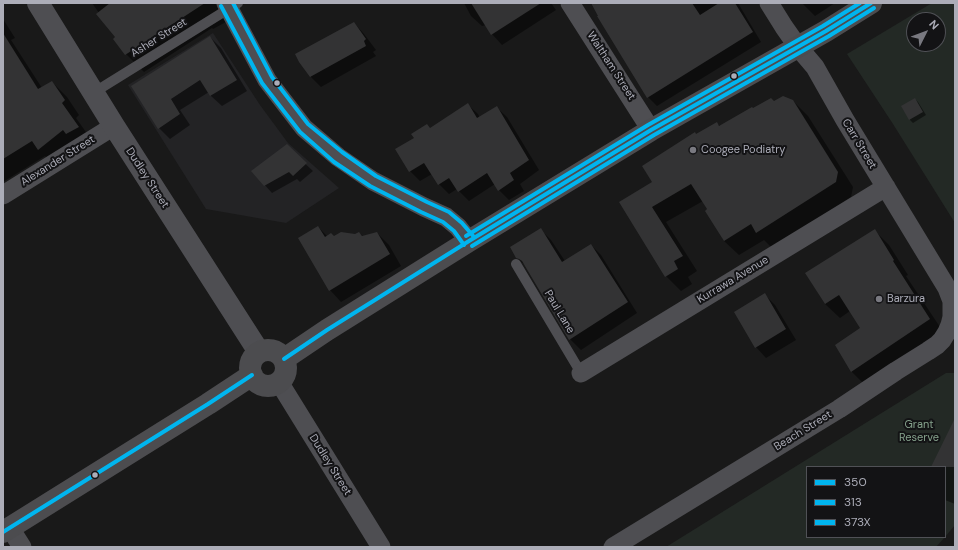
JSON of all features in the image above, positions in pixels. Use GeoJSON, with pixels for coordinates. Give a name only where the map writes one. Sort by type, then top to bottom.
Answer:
{"type":"FeatureCollection","features":[{"type":"Feature","properties":{"kind":"main road"},"geometry":{"type":"LineString","coordinates":[[284,359],[327,330],[469,241],[652,130],[826,32],[871,3]]}},
{"type":"Feature","properties":{"kind":"main road"},"geometry":{"type":"LineString","coordinates":[[265,350],[274,351],[280,354],[284,359],[286,369],[285,375],[279,382],[271,386],[262,385],[255,380],[250,369],[254,356],[259,352],[265,350]]}},
{"type":"Feature","properties":{"kind":"main road"},"geometry":{"type":"LineString","coordinates":[[7,530],[252,375]]}},
{"type":"Feature","properties":{"kind":"street","name":"Dudley Street"},"geometry":{"type":"LineString","coordinates":[[38,3],[93,93],[259,352]]}},
{"type":"Feature","properties":{"kind":"street","name":"Waltham Street"},"geometry":{"type":"LineString","coordinates":[[570,3],[652,130]]}},
{"type":"Feature","properties":{"kind":"street","name":"Carr Street"},"geometry":{"type":"LineString","coordinates":[[769,3],[798,47],[815,67],[845,120],[947,288]]}},
{"type":"Feature","properties":{"kind":"street"},"geometry":{"type":"LineString","coordinates":[[231,5],[267,80],[304,128],[338,157],[373,181],[446,217],[458,227],[469,241]]}},
{"type":"Feature","properties":{"kind":"street","name":"Alexander Street"},"geometry":{"type":"LineString","coordinates":[[3,195],[114,126]]}},
{"type":"Feature","properties":{"kind":"street","name":"Kurrawa Avenue"},"geometry":{"type":"LineString","coordinates":[[581,373],[886,187]]}},
{"type":"Feature","properties":{"kind":"street","name":"Beach Street"},"geometry":{"type":"LineString","coordinates":[[613,547],[839,409],[937,345],[947,332],[952,317],[952,300],[947,288]]}},
{"type":"Feature","properties":{"kind":"street","name":"Dudley Street"},"geometry":{"type":"LineString","coordinates":[[279,382],[381,547]]}},
{"type":"Feature","properties":{"kind":"street"},"geometry":{"type":"LineString","coordinates":[[7,530],[22,547]]}},
{"type":"Feature","properties":{"kind":"lane","name":"Asher Street"},"geometry":{"type":"LineString","coordinates":[[93,93],[231,5]]}},
{"type":"Feature","properties":{"kind":"lane","name":"Paul Lane"},"geometry":{"type":"LineString","coordinates":[[516,264],[581,373]]}},
{"type":"Feature","properties":{"kind":"shaded area"},"geometry":{"type":"Polygon","coordinates":[[[213,33],[260,105],[288,143],[339,188],[286,223],[206,209],[128,85],[213,33]]]}},
{"type":"Feature","properties":{"kind":"green space"},"geometry":{"type":"Polygon","coordinates":[[[932,3],[955,3],[955,223],[847,54],[906,19],[906,52],[946,52],[946,12],[917,12],[932,3]]]}},
{"type":"Feature","properties":{"kind":"green space","name":"Grant Reserve"},"geometry":{"type":"Polygon","coordinates":[[[946,373],[955,373],[955,525],[946,536],[946,466],[806,466],[806,538],[944,538],[936,547],[666,547],[946,373]]]}},
{"type":"Feature","properties":{"kind":"building"},"geometry":{"type":"Polygon","coordinates":[[[110,3],[205,3],[125,55],[113,39],[115,37],[96,14],[110,3]]]}},
{"type":"Feature","properties":{"kind":"building"},"geometry":{"type":"Polygon","coordinates":[[[471,3],[541,3],[491,35],[471,3]]]}},
{"type":"Feature","properties":{"kind":"building"},"geometry":{"type":"Polygon","coordinates":[[[591,3],[692,3],[700,15],[719,3],[735,3],[753,32],[647,98],[597,16],[591,3]]]}},
{"type":"Feature","properties":{"kind":"building"},"geometry":{"type":"Polygon","coordinates":[[[354,22],[366,39],[364,41],[366,46],[310,77],[295,54],[354,22]]]}},
{"type":"Feature","properties":{"kind":"building"},"geometry":{"type":"Polygon","coordinates":[[[3,33],[38,89],[52,81],[65,100],[62,103],[79,127],[66,134],[63,130],[38,150],[32,141],[3,159],[3,33]]]}},
{"type":"Feature","properties":{"kind":"building"},"geometry":{"type":"Polygon","coordinates":[[[210,36],[237,80],[210,96],[200,80],[171,99],[180,114],[158,129],[131,86],[210,36]]]}},
{"type":"Feature","properties":{"kind":"building"},"geometry":{"type":"Polygon","coordinates":[[[783,96],[793,100],[838,172],[836,182],[756,233],[751,224],[724,241],[705,211],[707,209],[691,184],[652,207],[683,256],[674,261],[678,269],[665,277],[619,202],[652,182],[642,166],[695,132],[696,134],[717,122],[719,126],[771,98],[774,101],[783,96]]]}},
{"type":"Feature","properties":{"kind":"building"},"geometry":{"type":"Polygon","coordinates":[[[915,98],[923,112],[909,120],[901,106],[915,98]]]}},
{"type":"Feature","properties":{"kind":"building"},"geometry":{"type":"Polygon","coordinates":[[[468,103],[477,118],[497,106],[529,160],[510,173],[514,180],[498,191],[487,173],[458,192],[449,178],[438,185],[424,163],[409,172],[395,149],[414,138],[411,134],[427,124],[430,128],[468,103]]]}},
{"type":"Feature","properties":{"kind":"building"},"geometry":{"type":"Polygon","coordinates":[[[287,144],[307,163],[293,176],[289,172],[264,186],[251,171],[287,144]]]}},
{"type":"Feature","properties":{"kind":"building"},"geometry":{"type":"Polygon","coordinates":[[[318,226],[325,237],[331,233],[334,236],[341,232],[355,234],[359,232],[362,236],[377,232],[390,254],[329,291],[298,238],[318,226]]]}},
{"type":"Feature","properties":{"kind":"building"},"geometry":{"type":"Polygon","coordinates":[[[541,228],[562,262],[591,244],[628,302],[569,340],[522,261],[516,258],[510,247],[541,228]]]}},
{"type":"Feature","properties":{"kind":"building"},"geometry":{"type":"Polygon","coordinates":[[[875,229],[894,260],[893,261],[930,319],[851,372],[835,345],[860,328],[839,295],[825,304],[805,273],[875,229]]]}},
{"type":"Feature","properties":{"kind":"building"},"geometry":{"type":"Polygon","coordinates":[[[765,293],[786,329],[755,348],[734,312],[765,293]]]}},
{"type":"Feature","properties":{"kind":"building"},"geometry":{"type":"Polygon","coordinates":[[[955,418],[955,467],[931,466],[955,418]]]}},
{"type":"Feature","properties":{"kind":"transit line","name":"373X"},"geometry":{"type":"LineString","coordinates":[[233,3],[272,77],[308,124],[342,152],[376,176],[449,212],[462,223],[474,237]]}},
{"type":"Feature","properties":{"kind":"transit line","name":"373X"},"geometry":{"type":"LineString","coordinates":[[466,236],[648,125],[823,26],[860,3]]}},
{"type":"Feature","properties":{"kind":"transit line","name":"350"},"geometry":{"type":"LineString","coordinates":[[284,359],[327,330],[469,241],[651,130],[826,31],[871,3]]}},
{"type":"Feature","properties":{"kind":"transit line","name":"313"},"geometry":{"type":"LineString","coordinates":[[221,6],[262,83],[300,132],[334,162],[370,186],[443,222],[454,231],[464,245]]}},
{"type":"Feature","properties":{"kind":"transit line","name":"313"},"geometry":{"type":"LineString","coordinates":[[472,246],[654,135],[829,36],[874,8]]}},
{"type":"Feature","properties":{"kind":"transit line","name":"350"},"geometry":{"type":"LineString","coordinates":[[3,532],[252,375]]}},
{"type":"Feature","properties":{"kind":"place","name":"Coogee Podiatry"},"geometry":{"type":"Point","coordinates":[693,150]}},
{"type":"Feature","properties":{"kind":"place","name":"Barzura"},"geometry":{"type":"Point","coordinates":[879,299]}}]}
